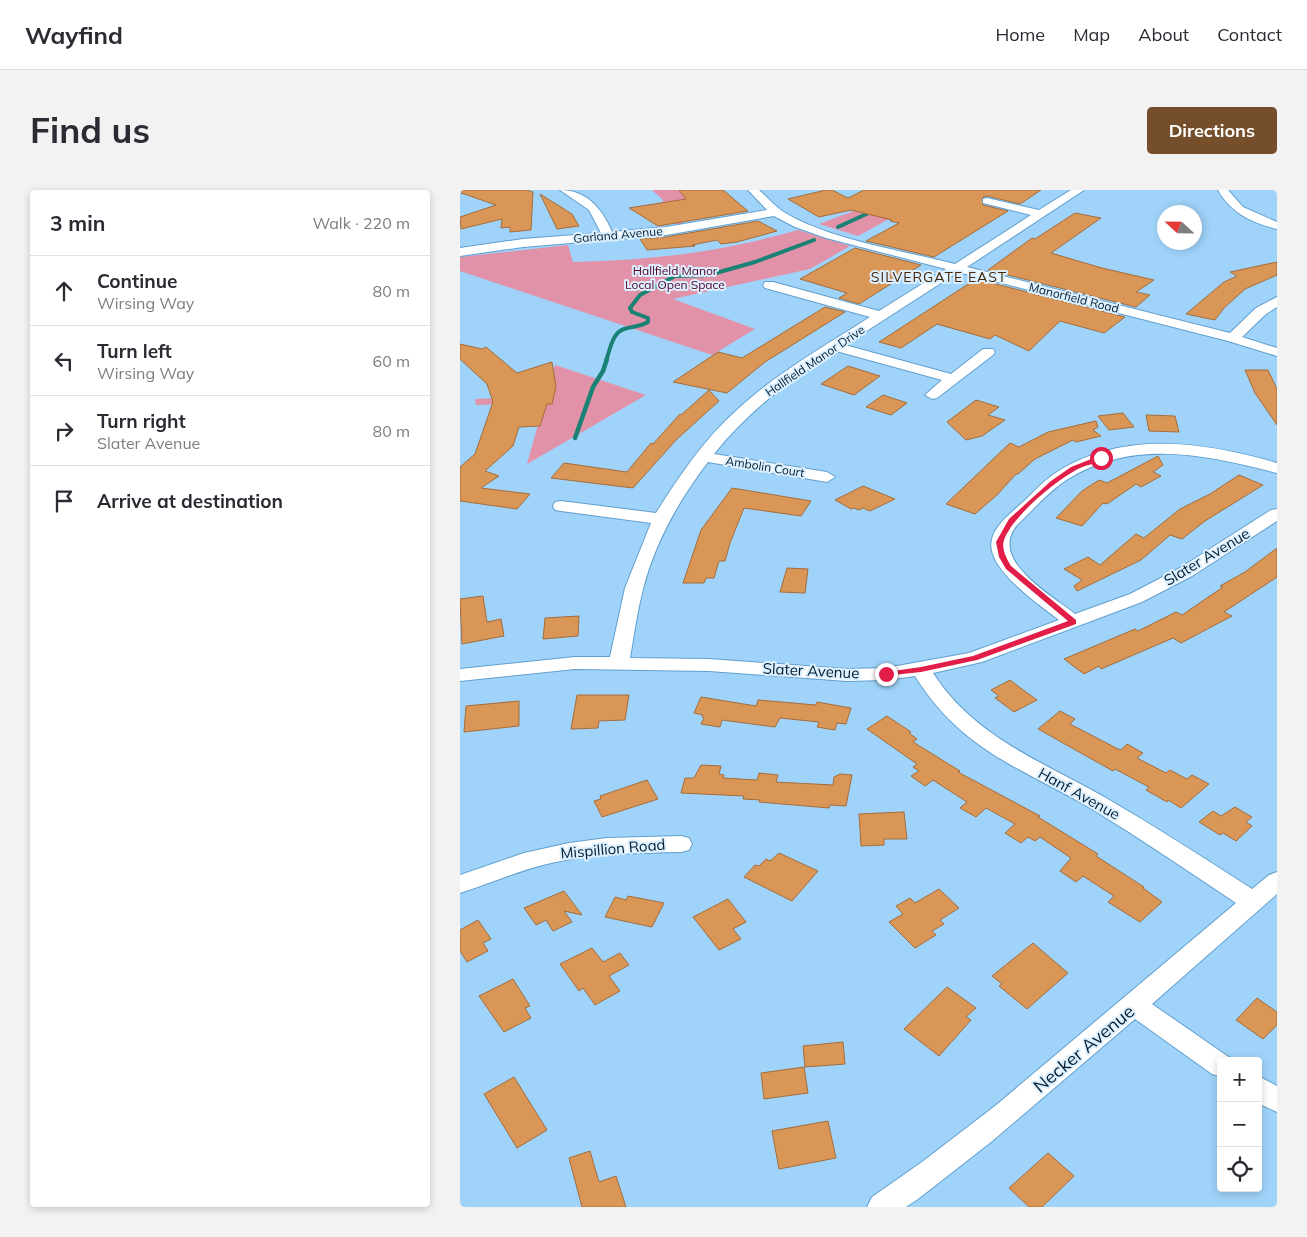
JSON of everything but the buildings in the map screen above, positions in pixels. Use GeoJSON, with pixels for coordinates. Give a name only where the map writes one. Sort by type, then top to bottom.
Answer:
{"type":"FeatureCollection","features":[{"type":"Feature","properties":{"kind":"street"},"geometry":{"type":"LineString","coordinates":[[565,190],[584,198],[592,206],[602,218],[608,236]]}},
{"type":"Feature","properties":{"kind":"street"},"geometry":{"type":"LineString","coordinates":[[754,191],[769,190]]}},
{"type":"Feature","properties":{"kind":"street","name":"Hallfield Manor Drive"},"geometry":{"type":"LineString","coordinates":[[619,663],[634,588],[660,519],[703,456],[725,430],[763,395],[834,346],[1079,190]]}},
{"type":"Feature","properties":{"kind":"street"},"geometry":{"type":"LineString","coordinates":[[1224,190],[1228,200],[1240,210],[1277,226]]}},
{"type":"Feature","properties":{"kind":"street","name":"Manorfield Road"},"geometry":{"type":"LineString","coordinates":[[754,191],[776,212],[799,225],[830,236],[1233,338]]}},
{"type":"Feature","properties":{"kind":"street"},"geometry":{"type":"LineString","coordinates":[[987,202],[1040,214]]}},
{"type":"Feature","properties":{"kind":"street","name":"Garland Avenue"},"geometry":{"type":"LineString","coordinates":[[460,252],[686,229],[776,212]]}},
{"type":"Feature","properties":{"kind":"street"},"geometry":{"type":"LineString","coordinates":[[769,285],[881,316]]}},
{"type":"Feature","properties":{"kind":"street"},"geometry":{"type":"LineString","coordinates":[[1277,301],[1261,310],[1233,338],[1277,352]]}},
{"type":"Feature","properties":{"kind":"street"},"geometry":{"type":"LineString","coordinates":[[834,346],[953,379]]}},
{"type":"Feature","properties":{"kind":"street"},"geometry":{"type":"LineString","coordinates":[[932,396],[988,352]]}},
{"type":"Feature","properties":{"kind":"street"},"geometry":{"type":"LineString","coordinates":[[1073,622],[1008,567],[1000,550],[1002,534],[1012,521],[1063,475],[1101,458],[1151,450],[1223,453],[1277,468]]}},
{"type":"Feature","properties":{"kind":"street","name":"Ambolin Court"},"geometry":{"type":"LineString","coordinates":[[703,456],[827,477]]}},
{"type":"Feature","properties":{"kind":"street"},"geometry":{"type":"LineString","coordinates":[[561,506],[660,519]]}},
{"type":"Feature","properties":{"kind":"street","name":"Slater Avenue"},"geometry":{"type":"LineString","coordinates":[[460,675],[575,663],[709,665],[847,675],[886,674],[921,670],[975,658],[1136,598],[1169,581],[1277,514]]}},
{"type":"Feature","properties":{"kind":"street","name":"Hanf Avenue"},"geometry":{"type":"LineString","coordinates":[[921,670],[932,690],[946,708],[978,736],[1160,840],[1253,902]]}},
{"type":"Feature","properties":{"kind":"street","name":"Mispillion Road"},"geometry":{"type":"LineString","coordinates":[[460,884],[534,858],[593,848],[681,844]]}},
{"type":"Feature","properties":{"kind":"street","name":"Necker Avenue"},"geometry":{"type":"LineString","coordinates":[[882,1207],[932,1174],[980,1137],[1135,1006],[1277,881]]}},
{"type":"Feature","properties":{"kind":"street"},"geometry":{"type":"LineString","coordinates":[[1135,1006],[1217,1063]]}},
{"type":"Feature","properties":{"kind":"street"},"geometry":{"type":"LineString","coordinates":[[1262,1091],[1277,1100]]}},
{"type":"Feature","properties":{"kind":"green space","name":"Hallfield Manor Local Open Space"},"geometry":{"type":"Polygon","coordinates":[[[652,190],[681,190],[690,199],[668,209],[683,224],[678,225],[662,210],[663,200],[652,190]]]}},
{"type":"Feature","properties":{"kind":"green space"},"geometry":{"type":"Polygon","coordinates":[[[942,190],[858,236],[819,224],[867,206],[942,190]]]}},
{"type":"Feature","properties":{"kind":"green space"},"geometry":{"type":"Polygon","coordinates":[[[798,230],[850,246],[810,269],[673,299],[755,329],[712,355],[460,271],[460,257],[568,245],[573,262],[659,257],[741,244],[798,230]]]}},
{"type":"Feature","properties":{"kind":"green space"},"geometry":{"type":"Polygon","coordinates":[[[555,365],[646,395],[527,464],[544,403],[476,405],[475,399],[546,397],[555,365]]]}},
{"type":"Feature","properties":{"kind":"waterway"},"geometry":{"type":"LineString","coordinates":[[838,227],[873,211]]}},
{"type":"Feature","properties":{"kind":"waterway"},"geometry":{"type":"LineString","coordinates":[[606,361],[612,342],[620,331],[648,322],[648,318],[632,312],[630,308],[640,295],[675,276],[709,275],[755,262],[814,240]]}},
{"type":"Feature","properties":{"kind":"waterway"},"geometry":{"type":"LineString","coordinates":[[575,438],[593,387],[603,371],[607,359]]}},
{"type":"Feature","properties":{"kind":"district","name":"SILVERGATE EAST"},"geometry":{"type":"Point","coordinates":[939,277]}},
{"type":"Feature","properties":{"kind":"route"},"geometry":{"type":"LineString","coordinates":[[886,674],[921,670],[975,658],[1073,622],[1008,567],[1002,557],[1000,542],[1007,526],[1053,482],[1086,463],[1101,458]]}}]}
